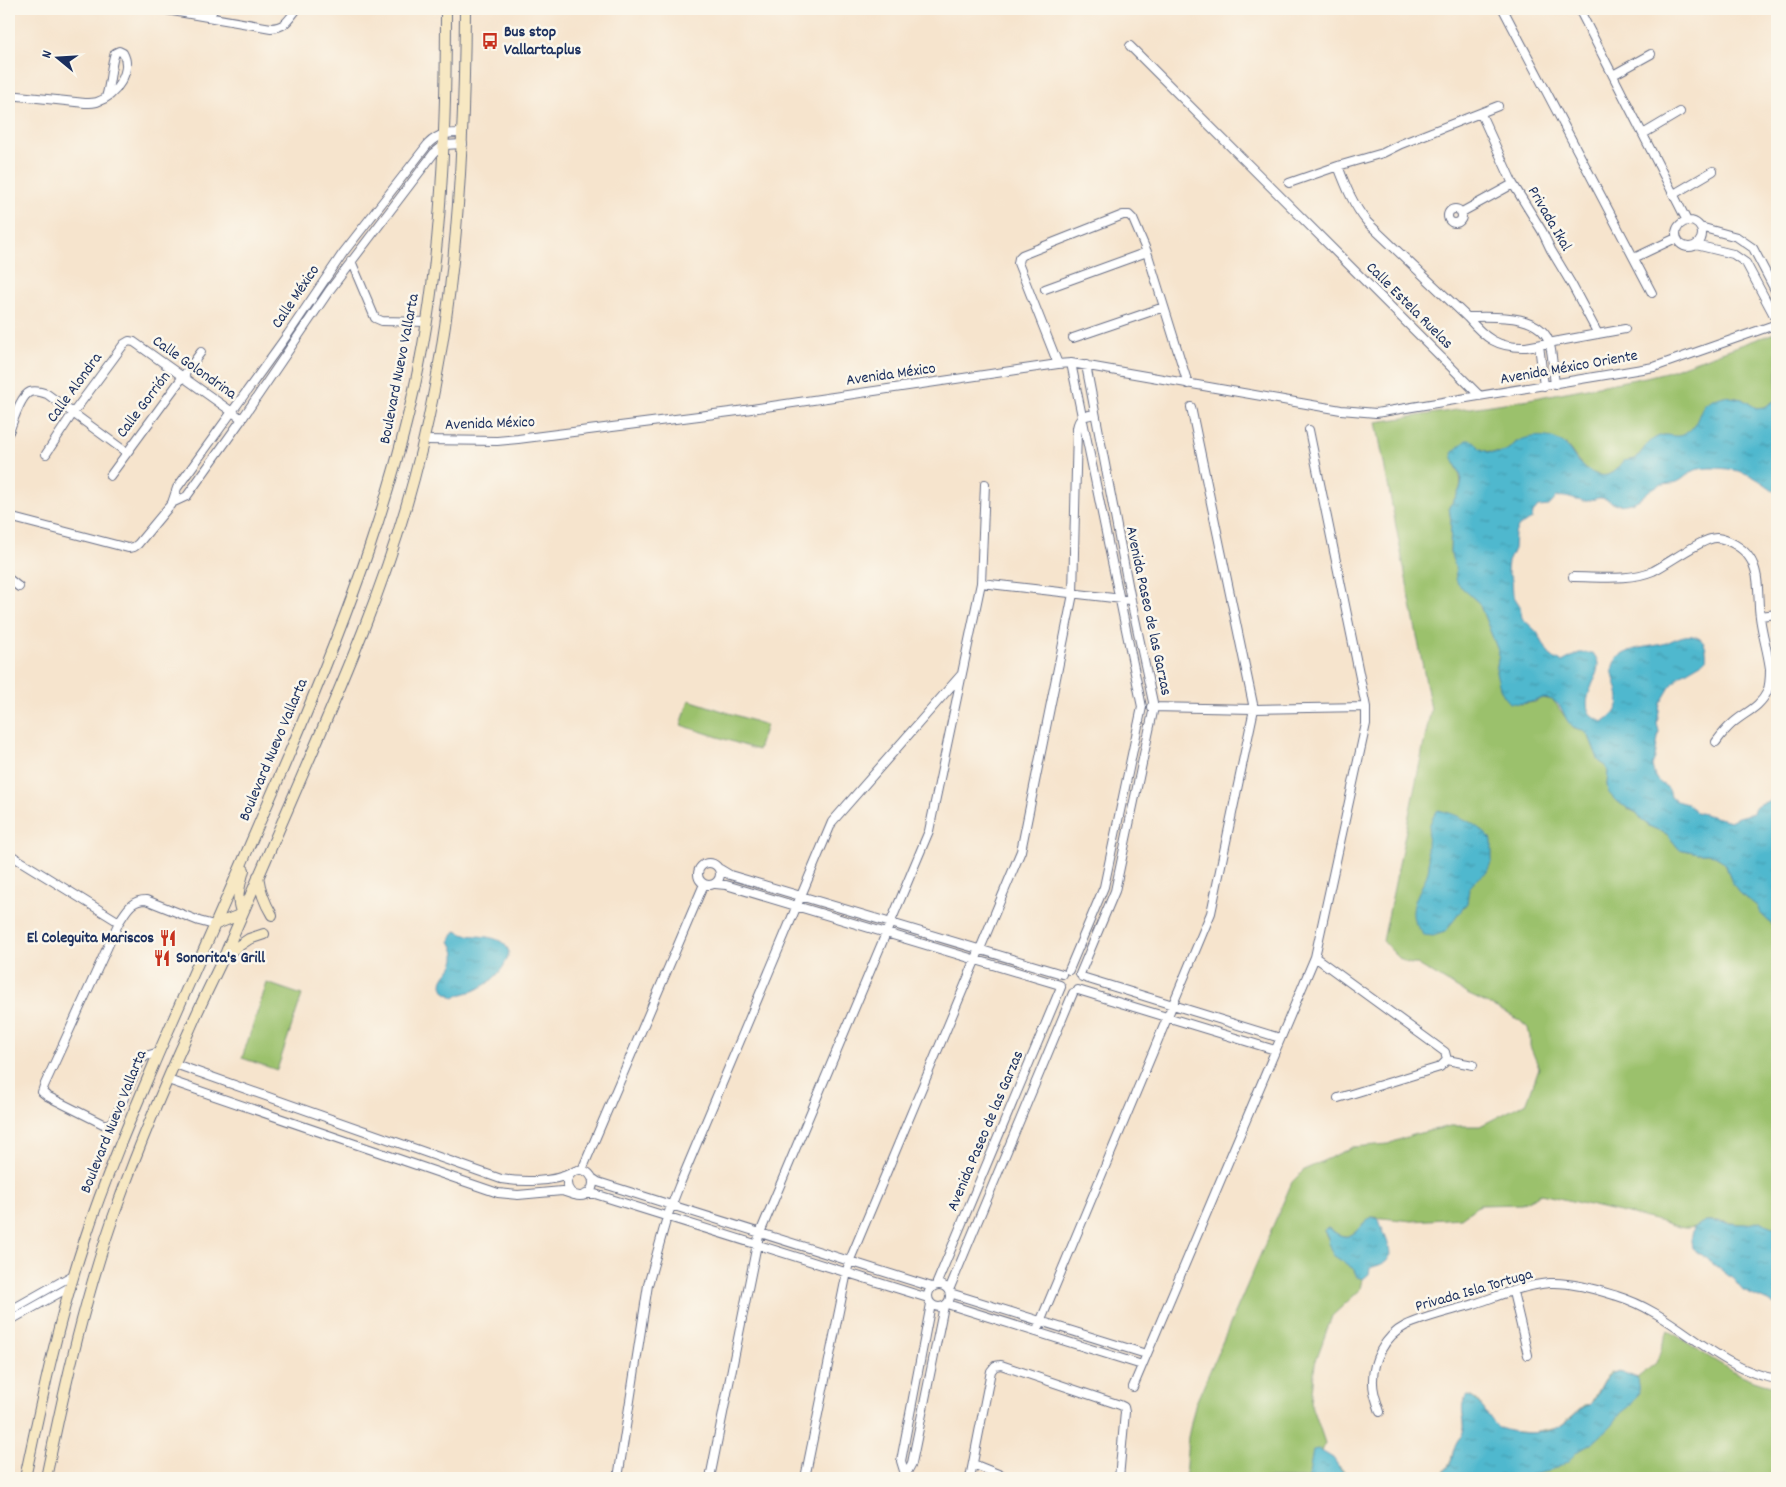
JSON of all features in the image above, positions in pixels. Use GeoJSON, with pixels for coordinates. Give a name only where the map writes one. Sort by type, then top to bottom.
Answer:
{"type":"FeatureCollection","features":[{"type":"Feature","properties":{"kind":"main road","name":"Boulevard Nuevo Vallarta"},"geometry":{"type":"LineString","coordinates":[[25,1478],[54,1345],[73,1275],[102,1192],[159,1052],[218,924],[328,663],[367,556],[394,470],[405,429],[427,322],[440,226],[444,144],[446,9]]}},
{"type":"Feature","properties":{"kind":"main road"},"geometry":{"type":"LineString","coordinates":[[46,1478],[60,1406],[83,1314],[120,1199],[168,1080],[343,680],[373,604],[406,509],[424,440],[450,295],[456,246],[463,144],[465,9]]}},
{"type":"Feature","properties":{"kind":"main road"},"geometry":{"type":"LineString","coordinates":[[242,914],[238,899],[249,847]]}},
{"type":"Feature","properties":{"kind":"main road"},"geometry":{"type":"LineString","coordinates":[[258,875],[264,903],[272,915]]}},
{"type":"Feature","properties":{"kind":"main road"},"geometry":{"type":"LineString","coordinates":[[218,924],[242,914]]}},
{"type":"Feature","properties":{"kind":"main road"},"geometry":{"type":"LineString","coordinates":[[218,924],[229,925],[234,932]]}},
{"type":"Feature","properties":{"kind":"main road"},"geometry":{"type":"LineString","coordinates":[[224,955],[249,939],[264,934]]}},
{"type":"Feature","properties":{"kind":"main road"},"geometry":{"type":"LineString","coordinates":[[102,1192],[120,1199]]}},
{"type":"Feature","properties":{"kind":"street"},"geometry":{"type":"LineString","coordinates":[[161,9],[271,28],[280,27],[287,22],[297,9]]}},
{"type":"Feature","properties":{"kind":"street"},"geometry":{"type":"LineString","coordinates":[[208,17],[214,9]]}},
{"type":"Feature","properties":{"kind":"street"},"geometry":{"type":"LineString","coordinates":[[1503,9],[1652,293]]}},
{"type":"Feature","properties":{"kind":"street"},"geometry":{"type":"LineString","coordinates":[[1579,9],[1687,220]]}},
{"type":"Feature","properties":{"kind":"street","name":"Calle Estela Ruelas"},"geometry":{"type":"LineString","coordinates":[[1130,46],[1480,396]]}},
{"type":"Feature","properties":{"kind":"street"},"geometry":{"type":"LineString","coordinates":[[9,95],[85,103],[97,102],[106,98],[116,90],[122,81],[126,67],[126,57],[119,51],[114,58],[111,81],[106,98]]}},
{"type":"Feature","properties":{"kind":"street"},"geometry":{"type":"LineString","coordinates":[[1613,74],[1651,54]]}},
{"type":"Feature","properties":{"kind":"street"},"geometry":{"type":"LineString","coordinates":[[1289,183],[1383,153],[1401,144],[1498,106]]}},
{"type":"Feature","properties":{"kind":"street"},"geometry":{"type":"LineString","coordinates":[[1643,134],[1680,112]]}},
{"type":"Feature","properties":{"kind":"street","name":"Privada Ikal"},"geometry":{"type":"LineString","coordinates":[[1481,114],[1513,184],[1542,230],[1554,256],[1598,334]]}},
{"type":"Feature","properties":{"kind":"street"},"geometry":{"type":"LineString","coordinates":[[444,133],[463,133]]}},
{"type":"Feature","properties":{"kind":"street","name":"Calle México"},"geometry":{"type":"LineString","coordinates":[[9,517],[128,548],[134,547],[172,503],[177,488],[233,412],[343,253],[428,144],[444,133]]}},
{"type":"Feature","properties":{"kind":"street"},"geometry":{"type":"LineString","coordinates":[[444,144],[463,144]]}},
{"type":"Feature","properties":{"kind":"street","name":"Calle México"},"geometry":{"type":"LineString","coordinates":[[172,503],[187,496],[351,261],[434,152],[444,144]]}},
{"type":"Feature","properties":{"kind":"street"},"geometry":{"type":"LineString","coordinates":[[1338,166],[1348,194],[1357,210],[1368,223],[1480,332],[1492,341],[1512,347],[1538,345],[1625,329]]}},
{"type":"Feature","properties":{"kind":"street"},"geometry":{"type":"LineString","coordinates":[[1674,194],[1713,171]]}},
{"type":"Feature","properties":{"kind":"street"},"geometry":{"type":"LineString","coordinates":[[1462,212],[1513,184]]}},
{"type":"Feature","properties":{"kind":"street"},"geometry":{"type":"LineString","coordinates":[[1058,364],[1018,263],[1019,258],[1022,255],[1123,215],[1129,215],[1133,219],[1147,252],[1188,384]]}},
{"type":"Feature","properties":{"kind":"street"},"geometry":{"type":"LineString","coordinates":[[1696,245],[1702,234],[1700,227],[1695,222],[1687,220],[1680,224],[1676,230],[1676,238],[1681,244],[1688,247],[1696,245],[1733,254],[1746,263],[1777,322]]}},
{"type":"Feature","properties":{"kind":"street"},"geometry":{"type":"LineString","coordinates":[[1700,227],[1737,237],[1753,248],[1777,294]]}},
{"type":"Feature","properties":{"kind":"street"},"geometry":{"type":"LineString","coordinates":[[1634,258],[1676,238]]}},
{"type":"Feature","properties":{"kind":"street"},"geometry":{"type":"LineString","coordinates":[[1045,289],[1147,252]]}},
{"type":"Feature","properties":{"kind":"street"},"geometry":{"type":"LineString","coordinates":[[351,261],[375,318],[382,321],[427,322]]}},
{"type":"Feature","properties":{"kind":"street"},"geometry":{"type":"LineString","coordinates":[[1073,338],[1164,307]]}},
{"type":"Feature","properties":{"kind":"street"},"geometry":{"type":"LineString","coordinates":[[1466,317],[1522,319],[1540,330],[1549,343],[1554,384]]}},
{"type":"Feature","properties":{"kind":"street","name":"Avenida México Oriente"},"geometry":{"type":"LineString","coordinates":[[1358,412],[1376,412],[1654,367],[1777,322]]}},
{"type":"Feature","properties":{"kind":"street","name":"Calle Golondrina"},"geometry":{"type":"LineString","coordinates":[[128,341],[134,342],[242,419]]}},
{"type":"Feature","properties":{"kind":"street","name":"Calle Alondra"},"geometry":{"type":"LineString","coordinates":[[46,454],[73,413],[128,341]]}},
{"type":"Feature","properties":{"kind":"street"},"geometry":{"type":"LineString","coordinates":[[1538,345],[1544,386]]}},
{"type":"Feature","properties":{"kind":"street","name":"Calle Gorrión"},"geometry":{"type":"LineString","coordinates":[[110,476],[201,352]]}},
{"type":"Feature","properties":{"kind":"street","name":"Avenida México"},"geometry":{"type":"LineString","coordinates":[[424,440],[497,441],[518,439],[747,410],[1071,363],[1358,412]]}},
{"type":"Feature","properties":{"kind":"street","name":"Avenida Paseo de las Garzas"},"geometry":{"type":"LineString","coordinates":[[1065,972],[1104,887],[1142,707],[1071,363]]}},
{"type":"Feature","properties":{"kind":"street","name":"Avenida Paseo de las Garzas"},"geometry":{"type":"LineString","coordinates":[[1081,976],[1115,891],[1154,707],[1131,600],[1086,365]]}},
{"type":"Feature","properties":{"kind":"street"},"geometry":{"type":"LineString","coordinates":[[9,432],[24,397],[30,392],[38,391],[46,394],[126,452]]}},
{"type":"Feature","properties":{"kind":"street"},"geometry":{"type":"LineString","coordinates":[[1036,1332],[1210,913],[1254,709],[1191,407]]}},
{"type":"Feature","properties":{"kind":"street"},"geometry":{"type":"LineString","coordinates":[[805,1478],[849,1262],[1021,851],[1073,594],[1077,428],[1082,417],[1095,414]]}},
{"type":"Feature","properties":{"kind":"street"},"geometry":{"type":"LineString","coordinates":[[1133,1386],[1315,957],[1366,724],[1366,708],[1309,430]]}},
{"type":"Feature","properties":{"kind":"street"},"geometry":{"type":"LineString","coordinates":[[1076,454],[1089,451]]}},
{"type":"Feature","properties":{"kind":"street"},"geometry":{"type":"LineString","coordinates":[[710,1478],[756,1244],[928,831],[981,583],[985,484]]}},
{"type":"Feature","properties":{"kind":"street"},"geometry":{"type":"LineString","coordinates":[[1573,577],[1623,577],[1651,572],[1703,541],[1716,538],[1739,548],[1749,557],[1756,573],[1760,616],[1770,668],[1770,681],[1767,692],[1760,704],[1733,722],[1716,742]]}},
{"type":"Feature","properties":{"kind":"street"},"geometry":{"type":"LineString","coordinates":[[9,578],[18,586]]}},
{"type":"Feature","properties":{"kind":"street"},"geometry":{"type":"LineString","coordinates":[[981,583],[1131,600]]}},
{"type":"Feature","properties":{"kind":"street"},"geometry":{"type":"LineString","coordinates":[[1760,616],[1777,614]]}},
{"type":"Feature","properties":{"kind":"street"},"geometry":{"type":"LineString","coordinates":[[618,1478],[648,1285],[671,1205],[800,896],[832,822],[962,673]]}},
{"type":"Feature","properties":{"kind":"street"},"geometry":{"type":"LineString","coordinates":[[1142,707],[1366,708]]}},
{"type":"Feature","properties":{"kind":"street"},"geometry":{"type":"LineString","coordinates":[[9,854],[119,922]]}},
{"type":"Feature","properties":{"kind":"street"},"geometry":{"type":"LineString","coordinates":[[1076,992],[1082,984],[1081,976],[1077,971],[1065,972],[980,950],[730,875],[711,862],[701,865],[698,870],[697,876],[704,884],[726,885],[1061,986],[1064,991],[1076,992],[1168,1017],[1275,1050]]}},
{"type":"Feature","properties":{"kind":"street"},"geometry":{"type":"LineString","coordinates":[[715,884],[721,875],[720,869]]}},
{"type":"Feature","properties":{"kind":"street"},"geometry":{"type":"LineString","coordinates":[[582,1170],[704,884]]}},
{"type":"Feature","properties":{"kind":"street"},"geometry":{"type":"LineString","coordinates":[[159,1052],[146,1056],[141,1060],[114,1120],[110,1124],[103,1124],[42,1092],[119,922],[132,904],[138,900],[146,900],[199,922],[218,924]]}},
{"type":"Feature","properties":{"kind":"street"},"geometry":{"type":"LineString","coordinates":[[1315,957],[1445,1052],[1447,1060]]}},
{"type":"Feature","properties":{"kind":"street"},"geometry":{"type":"LineString","coordinates":[[1061,986],[1065,972]]}},
{"type":"Feature","properties":{"kind":"street"},"geometry":{"type":"LineString","coordinates":[[1081,976],[1280,1038]]}},
{"type":"Feature","properties":{"kind":"street","name":"Avenida Paseo de las Garzas"},"geometry":{"type":"LineString","coordinates":[[934,1286],[1061,986]]}},
{"type":"Feature","properties":{"kind":"street","name":"Avenida Paseo de las Garzas"},"geometry":{"type":"LineString","coordinates":[[950,1291],[1076,992]]}},
{"type":"Feature","properties":{"kind":"street"},"geometry":{"type":"LineString","coordinates":[[1447,1060],[1473,1065]]}},
{"type":"Feature","properties":{"kind":"street"},"geometry":{"type":"LineString","coordinates":[[1338,1098],[1440,1067],[1447,1060]]}},
{"type":"Feature","properties":{"kind":"street"},"geometry":{"type":"LineString","coordinates":[[175,1064],[501,1179],[518,1181],[562,1178],[576,1170],[582,1170],[588,1172],[598,1182],[849,1262],[934,1286],[946,1286],[950,1291],[1146,1354]]}},
{"type":"Feature","properties":{"kind":"street"},"geometry":{"type":"LineString","coordinates":[[208,1093],[213,1078]]}},
{"type":"Feature","properties":{"kind":"street"},"geometry":{"type":"LineString","coordinates":[[168,1080],[498,1193],[518,1195],[562,1191],[580,1196],[595,1194],[846,1272],[929,1301],[934,1307],[945,1305],[1142,1365]]}},
{"type":"Feature","properties":{"kind":"street"},"geometry":{"type":"LineString","coordinates":[[247,1106],[250,1091]]}},
{"type":"Feature","properties":{"kind":"street"},"geometry":{"type":"LineString","coordinates":[[374,1150],[379,1136]]}},
{"type":"Feature","properties":{"kind":"street"},"geometry":{"type":"LineString","coordinates":[[571,1173],[567,1179],[567,1185],[569,1191],[574,1195]]}},
{"type":"Feature","properties":{"kind":"street"},"geometry":{"type":"LineString","coordinates":[[586,1194],[591,1190],[592,1178]]}},
{"type":"Feature","properties":{"kind":"street"},"geometry":{"type":"LineString","coordinates":[[498,1193],[501,1179]]}},
{"type":"Feature","properties":{"kind":"street"},"geometry":{"type":"LineString","coordinates":[[10,1316],[73,1275]]}},
{"type":"Feature","properties":{"kind":"street","name":"Privada Isla Tortuga"},"geometry":{"type":"LineString","coordinates":[[1380,1412],[1374,1395],[1374,1372],[1381,1351],[1394,1334],[1404,1327],[1421,1320],[1513,1292],[1552,1283],[1574,1286],[1635,1302],[1654,1312],[1743,1370],[1777,1379]]}},
{"type":"Feature","properties":{"kind":"street"},"geometry":{"type":"LineString","coordinates":[[904,1476],[901,1461],[929,1301],[928,1292],[934,1286]]}},
{"type":"Feature","properties":{"kind":"street"},"geometry":{"type":"LineString","coordinates":[[10,1316],[70,1287]]}},
{"type":"Feature","properties":{"kind":"street"},"geometry":{"type":"LineString","coordinates":[[904,1476],[912,1463],[945,1305],[950,1297],[950,1291]]}},
{"type":"Feature","properties":{"kind":"street"},"geometry":{"type":"LineString","coordinates":[[1513,1292],[1528,1355]]}},
{"type":"Feature","properties":{"kind":"street"},"geometry":{"type":"LineString","coordinates":[[970,1478],[991,1371],[994,1366],[1000,1365],[1124,1407],[1119,1478]]}},
{"type":"Feature","properties":{"kind":"street"},"geometry":{"type":"LineString","coordinates":[[973,1464],[1008,1478]]}},
{"type":"Feature","properties":{"kind":"green space"},"geometry":{"type":"Polygon","coordinates":[[[1777,332],[1777,399],[1765,407],[1756,408],[1742,399],[1724,396],[1699,417],[1695,426],[1685,434],[1677,437],[1663,435],[1647,445],[1636,459],[1623,461],[1614,472],[1604,476],[1592,473],[1586,469],[1566,445],[1516,442],[1504,451],[1494,453],[1479,448],[1476,443],[1456,466],[1461,483],[1456,497],[1449,507],[1451,521],[1450,552],[1458,584],[1479,603],[1499,653],[1496,672],[1520,704],[1535,702],[1542,698],[1553,700],[1574,729],[1583,729],[1589,736],[1599,761],[1606,766],[1608,772],[1607,784],[1628,809],[1637,813],[1649,826],[1667,834],[1679,849],[1709,853],[1720,859],[1726,865],[1732,883],[1740,893],[1757,906],[1760,913],[1777,929],[1777,1229],[1760,1221],[1739,1224],[1708,1221],[1698,1226],[1683,1228],[1541,1194],[1521,1204],[1479,1205],[1461,1218],[1412,1221],[1372,1217],[1347,1236],[1342,1236],[1328,1228],[1324,1231],[1338,1258],[1355,1270],[1357,1277],[1363,1279],[1361,1289],[1332,1316],[1315,1363],[1311,1402],[1325,1443],[1322,1452],[1351,1478],[1185,1478],[1188,1437],[1195,1405],[1292,1182],[1304,1170],[1353,1147],[1388,1144],[1412,1135],[1450,1126],[1480,1126],[1527,1102],[1539,1068],[1530,1046],[1528,1028],[1518,1019],[1467,994],[1417,964],[1407,963],[1383,941],[1431,709],[1376,422],[1518,401],[1646,377],[1666,372],[1777,332]]]}},
{"type":"Feature","properties":{"kind":"green space"},"geometry":{"type":"Polygon","coordinates":[[[689,700],[766,725],[758,750],[681,725],[689,700]]]}},
{"type":"Feature","properties":{"kind":"green space"},"geometry":{"type":"Polygon","coordinates":[[[267,983],[302,995],[277,1070],[242,1058],[267,983]]]}},
{"type":"Feature","properties":{"kind":"green space"},"geometry":{"type":"Polygon","coordinates":[[[1668,1330],[1720,1364],[1748,1378],[1777,1386],[1777,1478],[1430,1478],[1435,1474],[1442,1474],[1451,1461],[1458,1440],[1463,1433],[1462,1409],[1468,1396],[1477,1400],[1496,1427],[1507,1431],[1532,1433],[1558,1428],[1584,1406],[1590,1405],[1604,1379],[1609,1374],[1619,1371],[1637,1378],[1656,1363],[1668,1330]]]}},
{"type":"Feature","properties":{"kind":"water"},"geometry":{"type":"Polygon","coordinates":[[[1724,396],[1742,399],[1756,408],[1765,407],[1777,399],[1777,493],[1748,474],[1734,470],[1709,468],[1693,471],[1677,482],[1658,486],[1632,503],[1622,505],[1599,498],[1583,501],[1557,497],[1549,506],[1538,507],[1533,513],[1532,519],[1519,526],[1515,533],[1514,549],[1508,562],[1507,570],[1512,580],[1513,595],[1520,606],[1522,618],[1537,632],[1549,654],[1562,662],[1579,653],[1593,653],[1595,655],[1598,663],[1597,672],[1587,704],[1589,711],[1594,717],[1604,722],[1614,713],[1619,703],[1613,676],[1616,660],[1629,651],[1663,644],[1683,636],[1699,638],[1704,643],[1706,660],[1682,674],[1670,687],[1660,704],[1657,724],[1659,731],[1655,758],[1652,765],[1653,771],[1658,781],[1668,789],[1671,797],[1676,801],[1687,804],[1696,812],[1730,821],[1753,813],[1757,805],[1769,801],[1777,794],[1777,929],[1760,913],[1757,906],[1740,893],[1732,883],[1726,865],[1720,859],[1709,853],[1679,849],[1667,834],[1649,826],[1637,813],[1617,802],[1608,792],[1608,772],[1606,766],[1599,761],[1589,736],[1583,730],[1576,728],[1568,722],[1554,701],[1542,698],[1527,703],[1510,703],[1500,688],[1496,672],[1499,653],[1479,603],[1458,584],[1450,552],[1451,521],[1449,507],[1458,493],[1462,480],[1452,453],[1466,440],[1474,441],[1483,450],[1499,453],[1525,438],[1546,437],[1555,439],[1565,445],[1582,466],[1594,473],[1605,476],[1615,472],[1623,461],[1636,459],[1648,444],[1656,438],[1665,435],[1679,436],[1689,431],[1705,404],[1712,399],[1724,396]]]}},
{"type":"Feature","properties":{"kind":"water"},"geometry":{"type":"Polygon","coordinates":[[[1438,810],[1453,814],[1467,821],[1486,834],[1492,840],[1492,860],[1487,872],[1469,888],[1467,903],[1445,932],[1433,936],[1424,935],[1414,921],[1413,911],[1428,871],[1428,834],[1432,819],[1438,810]]]}},
{"type":"Feature","properties":{"kind":"water"},"geometry":{"type":"Polygon","coordinates":[[[456,931],[465,935],[497,940],[506,946],[509,952],[504,965],[491,981],[455,998],[445,992],[442,985],[455,959],[450,941],[456,931]]]}},
{"type":"Feature","properties":{"kind":"water"},"geometry":{"type":"Polygon","coordinates":[[[1372,1217],[1379,1219],[1388,1242],[1390,1254],[1389,1259],[1385,1262],[1370,1268],[1369,1274],[1363,1279],[1357,1277],[1355,1270],[1333,1255],[1328,1243],[1329,1239],[1324,1231],[1328,1228],[1342,1236],[1347,1236],[1372,1217]]]}},
{"type":"Feature","properties":{"kind":"water"},"geometry":{"type":"Polygon","coordinates":[[[1706,1221],[1746,1224],[1760,1221],[1777,1229],[1777,1306],[1743,1291],[1733,1279],[1692,1248],[1691,1240],[1694,1227],[1706,1221]]]}},
{"type":"Feature","properties":{"kind":"water"},"geometry":{"type":"Polygon","coordinates":[[[1619,1371],[1637,1378],[1639,1392],[1637,1397],[1591,1445],[1578,1451],[1568,1461],[1553,1470],[1518,1478],[1430,1478],[1435,1474],[1442,1474],[1451,1461],[1458,1440],[1463,1433],[1462,1409],[1468,1396],[1479,1403],[1499,1427],[1516,1432],[1545,1432],[1559,1427],[1582,1408],[1590,1405],[1603,1382],[1619,1371]]]}},
{"type":"Feature","properties":{"kind":"water"},"geometry":{"type":"Polygon","coordinates":[[[1318,1449],[1333,1458],[1341,1470],[1351,1478],[1306,1478],[1309,1474],[1313,1450],[1318,1449]]]}},
{"type":"Feature","properties":{"kind":"place","name":"Bus stop Vallarta.plus"},"geometry":{"type":"Point","coordinates":[490,41]}},
{"type":"Feature","properties":{"kind":"place","name":"El Coleguita Mariscos"},"geometry":{"type":"Point","coordinates":[168,938]}},
{"type":"Feature","properties":{"kind":"place","name":"Sonorita's Grill"},"geometry":{"type":"Point","coordinates":[162,958]}}]}
